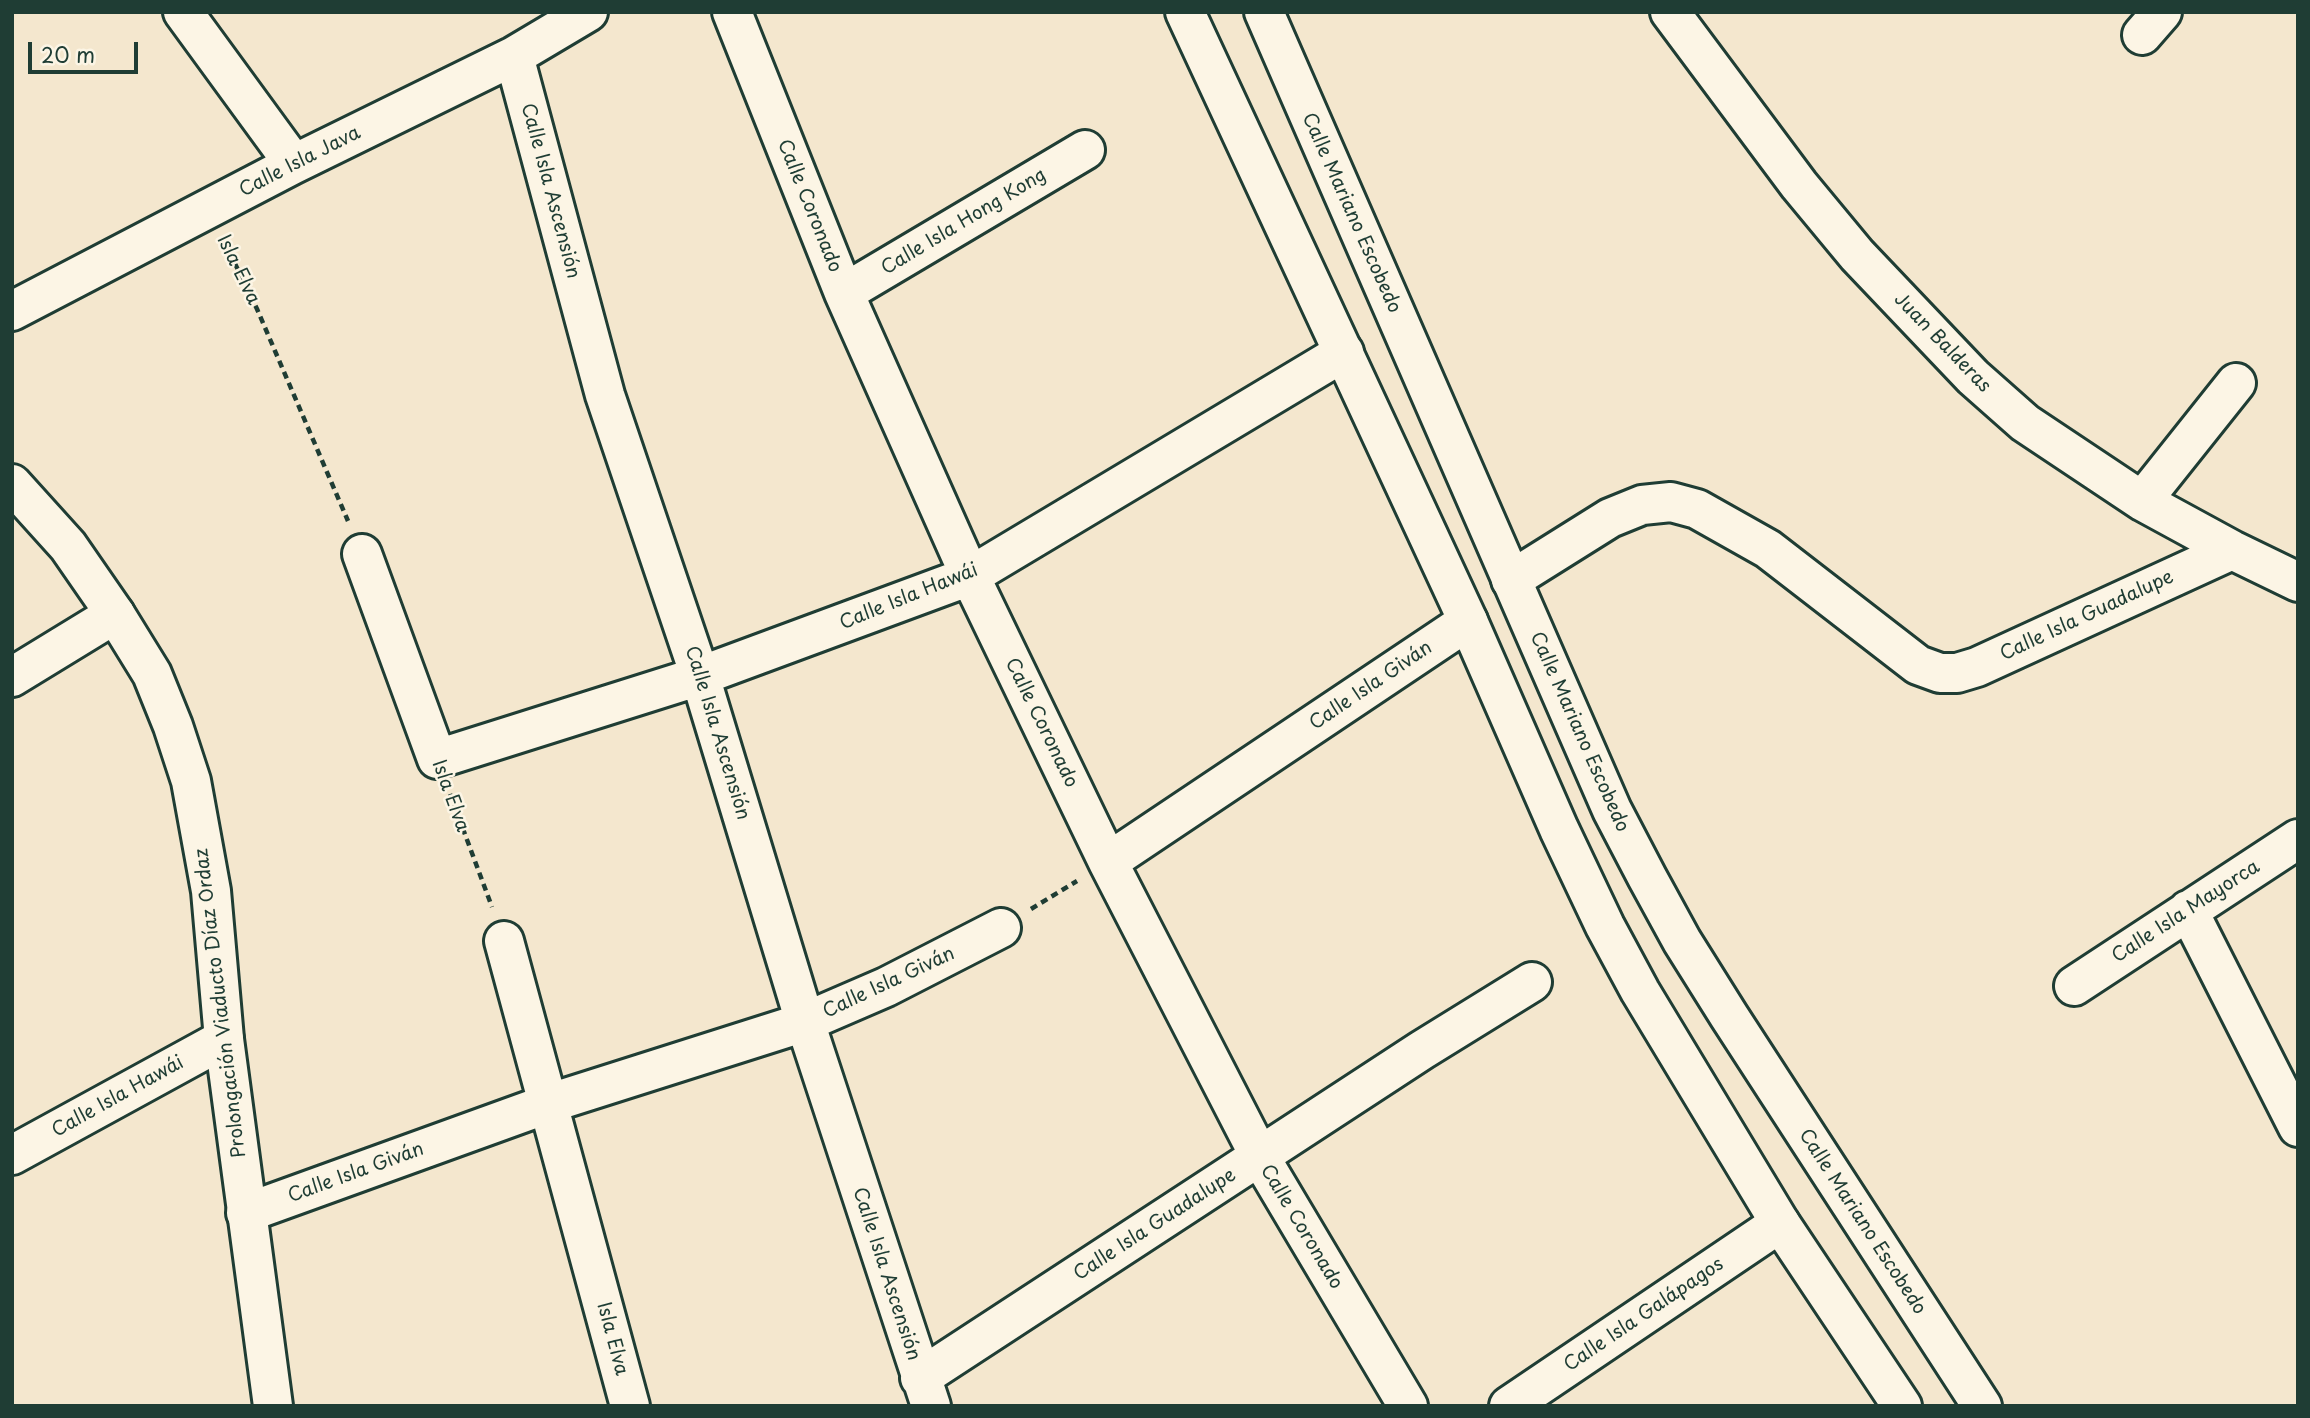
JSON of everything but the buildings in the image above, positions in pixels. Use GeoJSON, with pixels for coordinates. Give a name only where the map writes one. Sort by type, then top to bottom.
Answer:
{"type":"FeatureCollection","features":[{"type":"Feature","properties":{"kind":"street"},"geometry":{"type":"LineString","coordinates":[[183,12],[294,164]]}},
{"type":"Feature","properties":{"kind":"street","name":"Calle Isla Java"},"geometry":{"type":"LineString","coordinates":[[12,311],[294,164],[513,56],[587,12]]}},
{"type":"Feature","properties":{"kind":"street","name":"Calle Coronado"},"geometry":{"type":"LineString","coordinates":[[732,12],[844,293],[970,576],[1108,862],[1260,1157],[1409,1406]]}},
{"type":"Feature","properties":{"kind":"street"},"geometry":{"type":"LineString","coordinates":[[1185,12],[1468,621],[1554,818],[1605,926],[1640,991],[1780,1223],[1902,1406]]}},
{"type":"Feature","properties":{"kind":"street","name":"Calle Mariano Escobedo"},"geometry":{"type":"LineString","coordinates":[[1264,12],[1612,810],[1682,941],[1982,1406]]}},
{"type":"Feature","properties":{"kind":"street","name":"Juan Balderas"},"geometry":{"type":"LineString","coordinates":[[1671,12],[1807,195],[1857,255],[1973,377],[2025,423],[2142,501],[2297,584]]}},
{"type":"Feature","properties":{"kind":"street","name":"Calle Isla Ascensión"},"geometry":{"type":"LineString","coordinates":[[513,56],[605,395],[700,676],[805,1022],[925,1392]]}},
{"type":"Feature","properties":{"kind":"street","name":"Calle Isla Hong Kong"},"geometry":{"type":"LineString","coordinates":[[844,293],[1085,150]]}},
{"type":"Feature","properties":{"kind":"street","name":"Calle Isla Hawái"},"geometry":{"type":"LineString","coordinates":[[437,759],[700,676],[970,576],[1343,352]]}},
{"type":"Feature","properties":{"kind":"street"},"geometry":{"type":"LineString","coordinates":[[2142,501],[2236,383]]}},
{"type":"Feature","properties":{"kind":"street","name":"Prolongación Viaducto Díaz Ordaz"},"geometry":{"type":"LineString","coordinates":[[12,484],[68,546],[152,674],[191,781],[211,891],[224,1039],[273,1406]]}},
{"type":"Feature","properties":{"kind":"street","name":"Calle Isla Guadalupe"},"geometry":{"type":"LineString","coordinates":[[1511,580],[1610,518],[1642,505],[1671,502],[1697,509],[1768,549],[1918,665],[1940,673],[1957,673],[1977,667],[2232,550]]}},
{"type":"Feature","properties":{"kind":"street","name":"Isla Elva"},"geometry":{"type":"LineString","coordinates":[[362,554],[437,759]]}},
{"type":"Feature","properties":{"kind":"street"},"geometry":{"type":"LineString","coordinates":[[12,677],[115,614]]}},
{"type":"Feature","properties":{"kind":"street","name":"Calle Isla Giván"},"geometry":{"type":"LineString","coordinates":[[1108,862],[1468,621]]}},
{"type":"Feature","properties":{"kind":"street","name":"Calle Isla Mayorca"},"geometry":{"type":"LineString","coordinates":[[2074,986],[2298,839]]}},
{"type":"Feature","properties":{"kind":"street"},"geometry":{"type":"LineString","coordinates":[[2188,910],[2298,1127]]}},
{"type":"Feature","properties":{"kind":"street","name":"Calle Isla Giván"},"geometry":{"type":"LineString","coordinates":[[246,1213],[550,1103],[805,1022],[886,987],[1001,928]]}},
{"type":"Feature","properties":{"kind":"street","name":"Isla Elva"},"geometry":{"type":"LineString","coordinates":[[504,941],[630,1406]]}},
{"type":"Feature","properties":{"kind":"street","name":"Calle Isla Guadalupe"},"geometry":{"type":"LineString","coordinates":[[925,1392],[1260,1157],[1422,1050],[1532,982]]}},
{"type":"Feature","properties":{"kind":"street","name":"Calle Isla Hawái"},"geometry":{"type":"LineString","coordinates":[[12,1155],[224,1039]]}},
{"type":"Feature","properties":{"kind":"street","name":"Calle Isla Galápagos"},"geometry":{"type":"LineString","coordinates":[[1509,1406],[1780,1223]]}},
{"type":"Feature","properties":{"kind":"path","name":"Isla Elva"},"geometry":{"type":"LineString","coordinates":[[208,208],[257,309],[362,554]]}},
{"type":"Feature","properties":{"kind":"path","name":"Isla Elva"},"geometry":{"type":"LineString","coordinates":[[437,759],[504,941]]}},
{"type":"Feature","properties":{"kind":"path"},"geometry":{"type":"LineString","coordinates":[[1001,928],[1108,862]]}}]}
